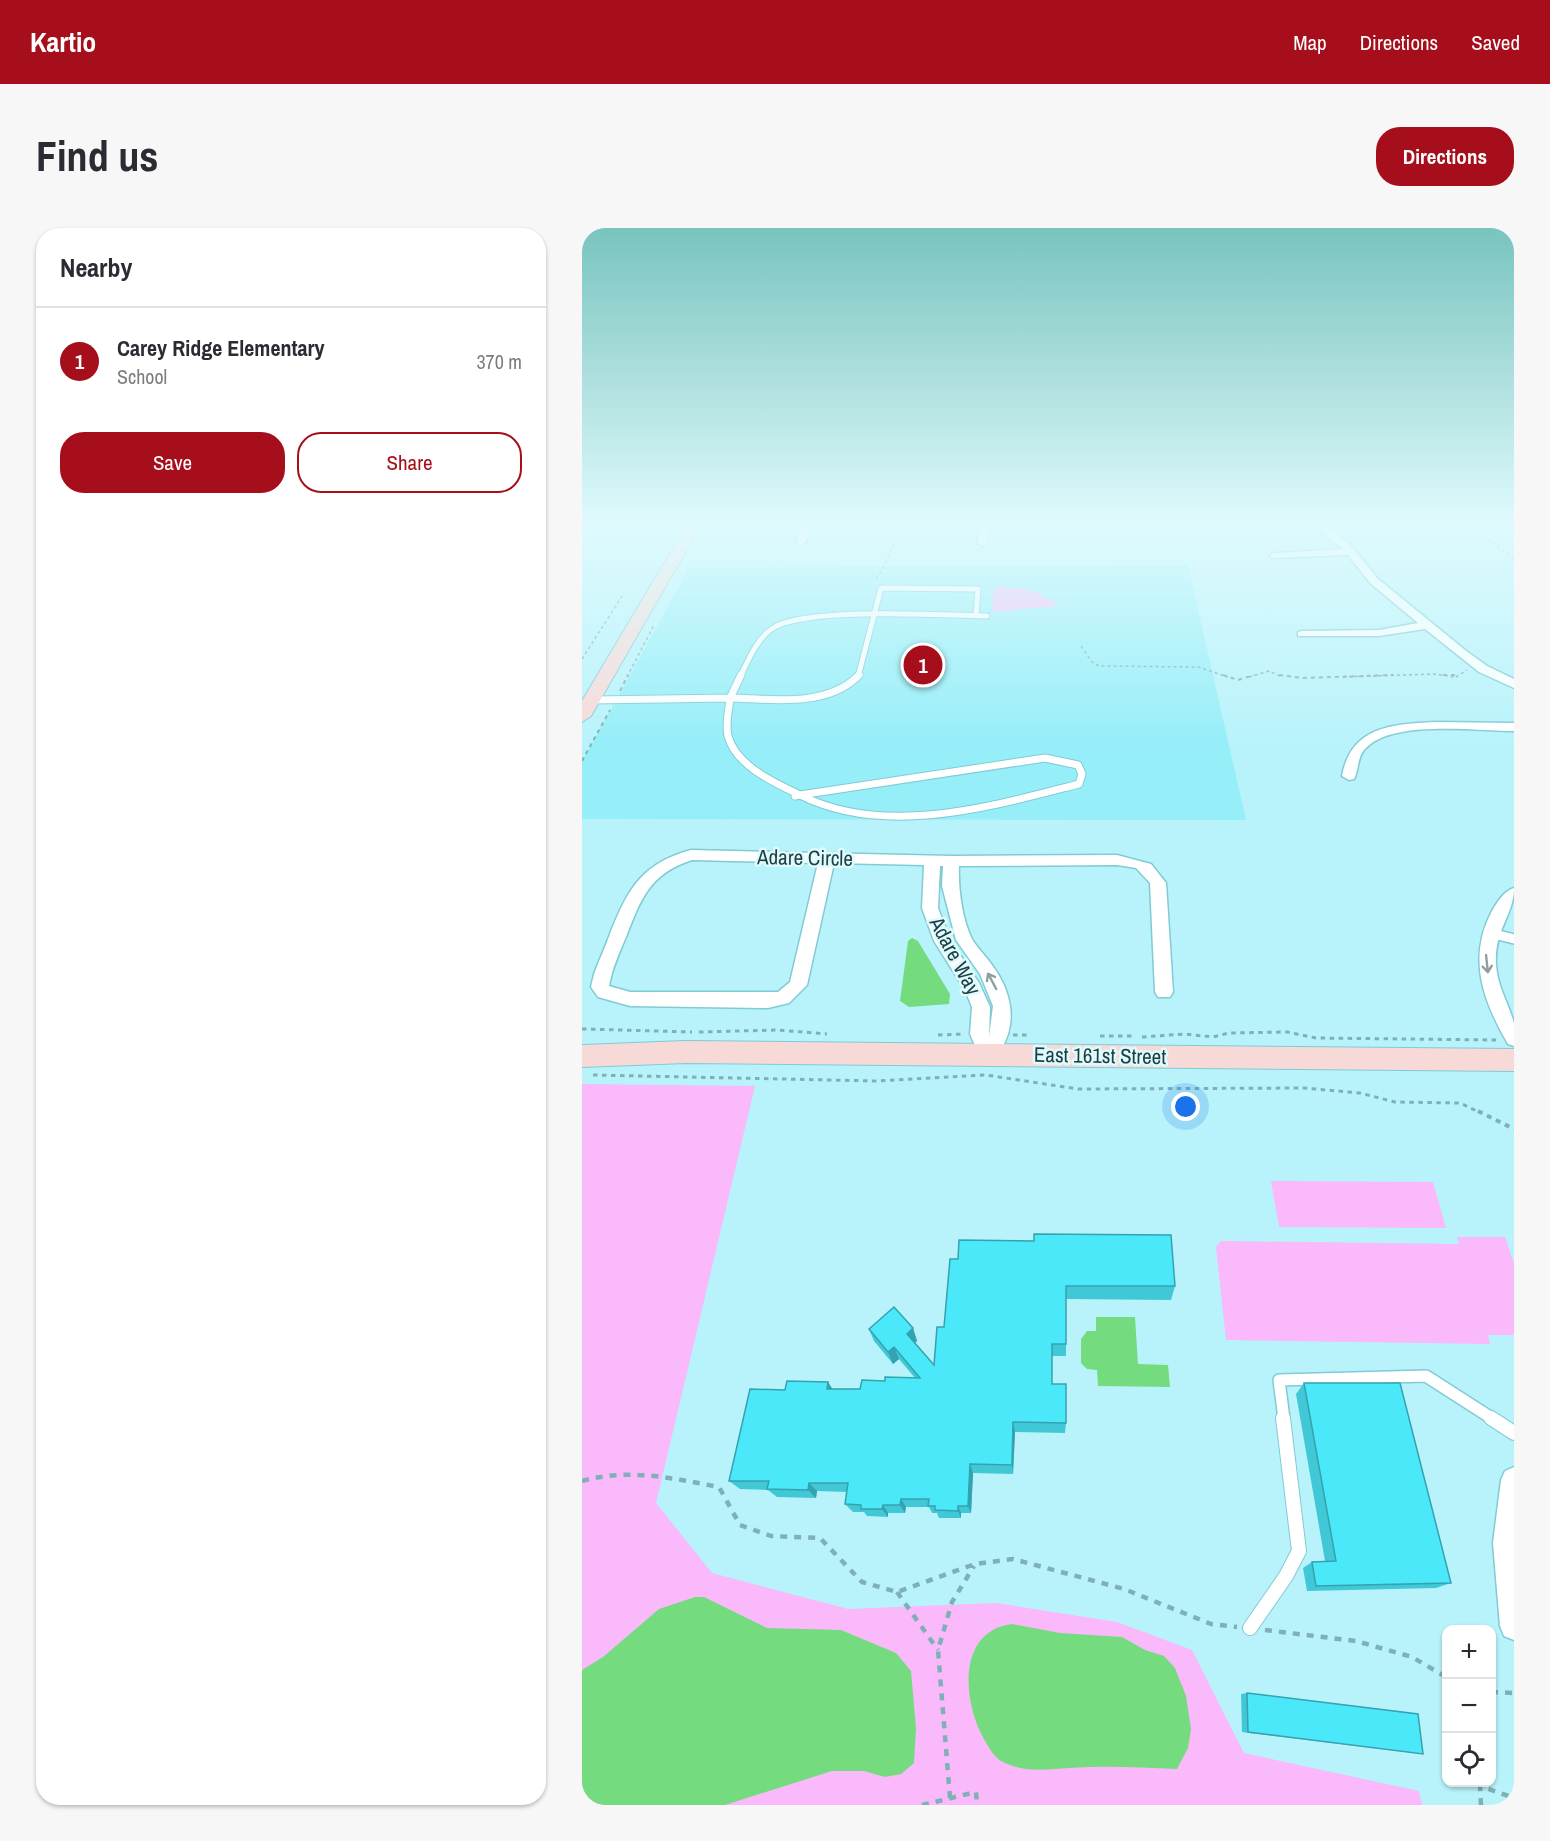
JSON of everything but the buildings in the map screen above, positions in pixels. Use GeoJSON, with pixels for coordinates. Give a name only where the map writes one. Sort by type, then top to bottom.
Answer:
{"type":"FeatureCollection","features":[{"type":"Feature","properties":{"kind":"street"},"geometry":{"type":"LineString","coordinates":[[582,716],[587,700],[650,597]]}},
{"type":"Feature","properties":{"kind":"street"},"geometry":{"type":"LineString","coordinates":[[1392,597],[1476,664],[1514,684]]}},
{"type":"Feature","properties":{"kind":"street"},"geometry":{"type":"LineString","coordinates":[[1302,634],[1379,633],[1427,626]]}},
{"type":"Feature","properties":{"kind":"street"},"geometry":{"type":"LineString","coordinates":[[1349,776],[1352,756],[1363,744],[1395,730],[1514,727]]}},
{"type":"Feature","properties":{"kind":"street","name":"Adare Circle"},"geometry":{"type":"LineString","coordinates":[[827,859],[798,985],[783,998],[768,1001],[630,999],[604,992],[600,987],[601,978],[635,892],[653,871],[670,860],[691,855],[951,861],[1117,860],[1139,863],[1151,870],[1158,883],[1164,992]]}},
{"type":"Feature","properties":{"kind":"street","name":"Adare Way"},"geometry":{"type":"LineString","coordinates":[[932,860],[930,908],[934,923],[942,940],[973,988],[981,1007],[989,1041]]}},
{"type":"Feature","properties":{"kind":"street","name":"Adare Way"},"geometry":{"type":"LineString","coordinates":[[951,861],[950,886],[964,940],[988,972],[1002,1006],[989,1041]]}},
{"type":"Feature","properties":{"kind":"street"},"geometry":{"type":"LineString","coordinates":[[1511,1046],[1491,986],[1486,961],[1489,933],[1500,908],[1514,893]]}},
{"type":"Feature","properties":{"kind":"street","name":"East 161st Street"},"geometry":{"type":"LineString","coordinates":[[582,1056],[989,1041],[1511,1046]]}},
{"type":"Feature","properties":{"kind":"street","name":"East 161st Street"},"geometry":{"type":"LineString","coordinates":[[582,1047],[686,1052]]}},
{"type":"Feature","properties":{"kind":"street"},"geometry":{"type":"LineString","coordinates":[[1514,1480],[1506,1543],[1514,1626]]}},
{"type":"Feature","properties":{"kind":"lane"},"geometry":{"type":"LineString","coordinates":[[587,700],[823,697],[850,686],[858,676],[878,597]]}},
{"type":"Feature","properties":{"kind":"lane"},"geometry":{"type":"LineString","coordinates":[[976,616],[977,597]]}},
{"type":"Feature","properties":{"kind":"lane"},"geometry":{"type":"LineString","coordinates":[[795,796],[1045,758],[1078,765],[1082,774],[1079,784],[993,804],[924,814],[838,811],[795,796],[741,757],[728,735],[730,698],[758,644],[774,627],[810,617],[987,616]]}},
{"type":"Feature","properties":{"kind":"lane"},"geometry":{"type":"LineString","coordinates":[[1489,933],[1514,939]]}},
{"type":"Feature","properties":{"kind":"lane"},"geometry":{"type":"LineString","coordinates":[[981,1007],[1002,1006]]}},
{"type":"Feature","properties":{"kind":"lane"},"geometry":{"type":"LineString","coordinates":[[1250,1628],[1286,1576],[1299,1551],[1279,1380],[1426,1376],[1514,1433]]}},
{"type":"Feature","properties":{"kind":"path"},"geometry":{"type":"LineString","coordinates":[[582,659],[621,597]]}},
{"type":"Feature","properties":{"kind":"path"},"geometry":{"type":"LineString","coordinates":[[582,761],[656,619]]}},
{"type":"Feature","properties":{"kind":"path"},"geometry":{"type":"LineString","coordinates":[[1080,646],[1092,662],[1099,666],[1198,667],[1238,680],[1269,670],[1290,678],[1434,674],[1456,677],[1471,669]]}},
{"type":"Feature","properties":{"kind":"path"},"geometry":{"type":"LineString","coordinates":[[582,1029],[696,1032],[778,1030],[828,1034]]}},
{"type":"Feature","properties":{"kind":"path"},"geometry":{"type":"LineString","coordinates":[[1098,1037],[1185,1034],[1213,1037],[1229,1033],[1287,1032],[1316,1038],[1511,1046]]}},
{"type":"Feature","properties":{"kind":"path"},"geometry":{"type":"LineString","coordinates":[[937,1035],[989,1041],[1032,1036]]}},
{"type":"Feature","properties":{"kind":"path"},"geometry":{"type":"LineString","coordinates":[[582,1075],[877,1081],[986,1075],[1078,1089],[1304,1088],[1360,1093],[1395,1102],[1460,1103],[1514,1128]]}},
{"type":"Feature","properties":{"kind":"path"},"geometry":{"type":"LineString","coordinates":[[582,1481],[598,1475],[650,1473],[719,1487],[740,1525],[771,1536],[820,1538],[862,1582],[897,1592],[975,1564],[1013,1559],[1124,1589],[1211,1624],[1356,1641],[1412,1657],[1442,1675]]}},
{"type":"Feature","properties":{"kind":"path"},"geometry":{"type":"LineString","coordinates":[[950,1797],[938,1650],[952,1602],[975,1564]]}},
{"type":"Feature","properties":{"kind":"path"},"geometry":{"type":"LineString","coordinates":[[897,1592],[938,1650]]}},
{"type":"Feature","properties":{"kind":"path"},"geometry":{"type":"LineString","coordinates":[[1496,1692],[1514,1693]]}},
{"type":"Feature","properties":{"kind":"path"},"geometry":{"type":"LineString","coordinates":[[1481,1805],[1480,1786],[1514,1798]]}},
{"type":"Feature","properties":{"kind":"path"},"geometry":{"type":"LineString","coordinates":[[922,1805],[976,1792],[977,1805]]}},
{"type":"Feature","properties":{"kind":"shaded area"},"geometry":{"type":"Polygon","coordinates":[[[673,597],[1195,597],[1246,820],[582,819],[582,762],[673,597]]]}},
{"type":"Feature","properties":{"kind":"shaded area"},"geometry":{"type":"Polygon","coordinates":[[[993,597],[1045,597],[1059,606],[992,612],[993,597]]]}},
{"type":"Feature","properties":{"kind":"shaded area"},"geometry":{"type":"Polygon","coordinates":[[[912,938],[918,941],[950,994],[949,1004],[909,1007],[900,1001],[908,941],[912,938]]]}},
{"type":"Feature","properties":{"kind":"shaded area"},"geometry":{"type":"Polygon","coordinates":[[[582,1084],[755,1086],[656,1503],[712,1573],[848,1609],[996,1603],[1117,1622],[1192,1650],[1244,1753],[1419,1791],[1422,1805],[582,1805],[582,1084]]]}},
{"type":"Feature","properties":{"kind":"shaded area"},"geometry":{"type":"Polygon","coordinates":[[[1271,1181],[1433,1182],[1446,1228],[1279,1227],[1271,1181]]]}},
{"type":"Feature","properties":{"kind":"shaded area"},"geometry":{"type":"Polygon","coordinates":[[[1457,1237],[1505,1237],[1514,1263],[1514,1335],[1488,1335],[1490,1344],[1226,1340],[1216,1247],[1221,1241],[1459,1244],[1457,1237]]]}},
{"type":"Feature","properties":{"kind":"shaded area"},"geometry":{"type":"Polygon","coordinates":[[[1096,1317],[1135,1317],[1138,1364],[1168,1365],[1170,1387],[1098,1386],[1097,1370],[1087,1369],[1081,1363],[1081,1339],[1087,1331],[1096,1331],[1096,1317]]]}},
{"type":"Feature","properties":{"kind":"shaded area"},"geometry":{"type":"Polygon","coordinates":[[[695,1597],[704,1597],[767,1628],[841,1630],[896,1653],[911,1671],[916,1728],[914,1763],[901,1774],[885,1777],[864,1771],[832,1771],[725,1805],[582,1805],[582,1670],[603,1657],[659,1609],[695,1597]]]}},
{"type":"Feature","properties":{"kind":"shaded area"},"geometry":{"type":"Polygon","coordinates":[[[1012,1624],[1060,1633],[1122,1637],[1145,1650],[1164,1656],[1175,1668],[1186,1696],[1191,1729],[1188,1748],[1177,1769],[1079,1767],[1044,1770],[1011,1766],[998,1759],[989,1748],[977,1724],[969,1689],[969,1671],[973,1654],[981,1640],[994,1629],[1012,1624]]]}},
{"type":"Feature","properties":{"kind":"place","name":"Carey Ridge Elementary"},"geometry":{"type":"Point","coordinates":[923,665]}}]}
